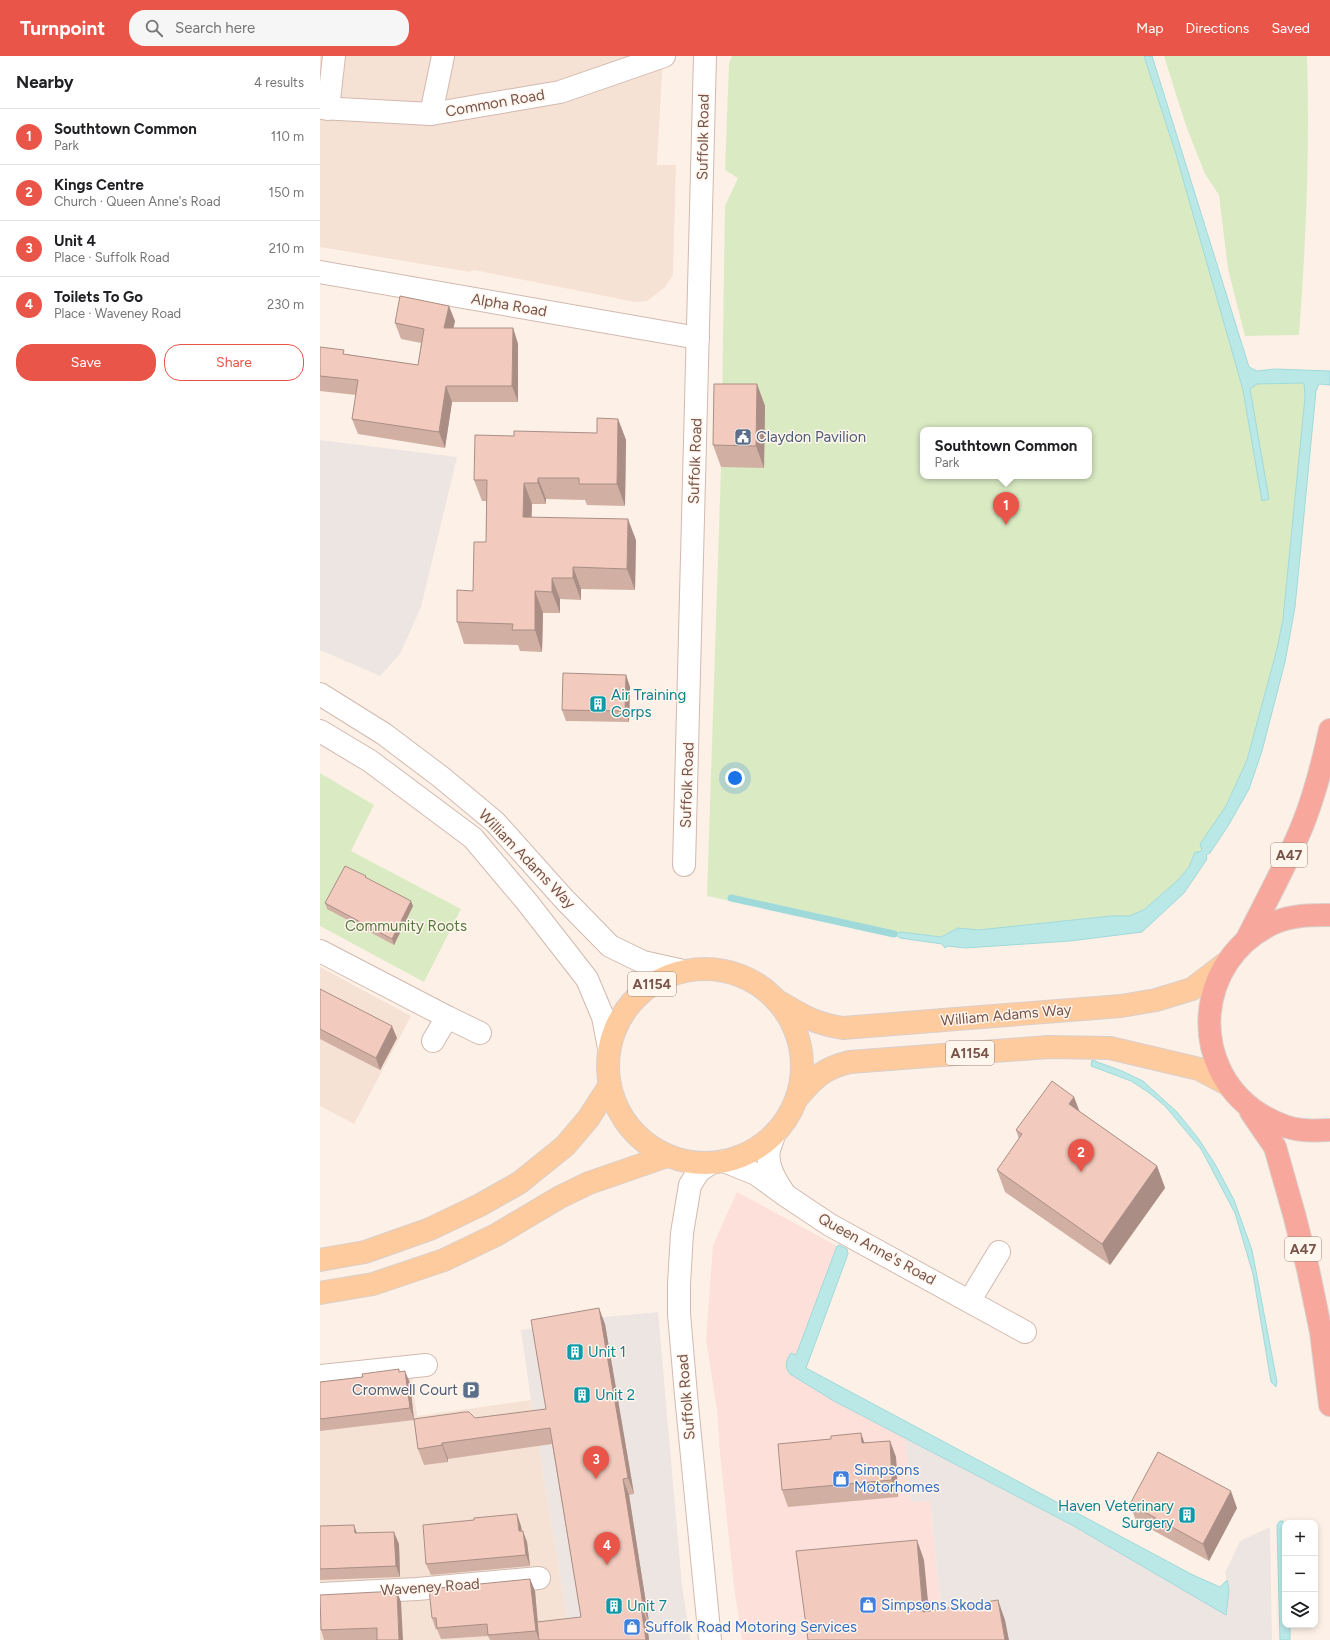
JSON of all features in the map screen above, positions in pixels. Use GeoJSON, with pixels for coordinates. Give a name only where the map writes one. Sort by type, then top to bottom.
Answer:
{"type":"FeatureCollection","features":[{"type":"Feature","properties":{"kind":"highway","name":"A47"},"geometry":{"type":"LineString","coordinates":[[1247,939],[1281,872],[1303,823],[1322,767],[1330,730]]}},
{"type":"Feature","properties":{"kind":"highway"},"geometry":{"type":"LineString","coordinates":[[1330,915],[1304,915],[1274,923],[1247,939],[1226,963],[1213,992],[1208,1023],[1213,1055],[1227,1084],[1245,1104],[1271,1122],[1302,1130],[1330,1130]]}},
{"type":"Feature","properties":{"kind":"highway","name":"A47"},"geometry":{"type":"LineString","coordinates":[[1245,1104],[1275,1147],[1290,1199],[1308,1269],[1320,1332],[1330,1405]]}},
{"type":"Feature","properties":{"kind":"main road","name":"William Adams Way"},"geometry":{"type":"LineString","coordinates":[[780,1003],[805,1018],[823,1025],[843,1028],[1121,1006],[1156,1000],[1192,989],[1226,963]]}},
{"type":"Feature","properties":{"kind":"main road","name":"A1154"},"geometry":{"type":"LineString","coordinates":[[702,966],[733,972],[759,984],[780,1003],[797,1032],[803,1064],[798,1096],[788,1117],[774,1135],[759,1147],[742,1156],[718,1162],[689,1162],[667,1156],[647,1144],[630,1127],[617,1108],[610,1085],[608,1067],[609,1048],[618,1022],[632,1000],[653,983],[679,970],[702,966]]}},
{"type":"Feature","properties":{"kind":"main road","name":"A1154"},"geometry":{"type":"LineString","coordinates":[[798,1096],[815,1078],[833,1066],[850,1062],[1048,1047],[1110,1048],[1200,1069],[1227,1084]]}},
{"type":"Feature","properties":{"kind":"main road"},"geometry":{"type":"LineString","coordinates":[[320,1260],[365,1252],[430,1229],[480,1205],[519,1183],[565,1146],[588,1119],[610,1085]]}},
{"type":"Feature","properties":{"kind":"main road"},"geometry":{"type":"LineString","coordinates":[[320,1293],[373,1284],[444,1260],[496,1235],[560,1197],[589,1183],[667,1156]]}},
{"type":"Feature","properties":{"kind":"street"},"geometry":{"type":"LineString","coordinates":[[324,108],[334,56]]}},
{"type":"Feature","properties":{"kind":"street"},"geometry":{"type":"LineString","coordinates":[[431,114],[443,56]]}},
{"type":"Feature","properties":{"kind":"street","name":"Common Road"},"geometry":{"type":"LineString","coordinates":[[324,108],[431,114],[560,92],[664,56]]}},
{"type":"Feature","properties":{"kind":"street","name":"Suffolk Road"},"geometry":{"type":"LineString","coordinates":[[684,865],[705,56]]}},
{"type":"Feature","properties":{"kind":"street","name":"Alpha Road"},"geometry":{"type":"LineString","coordinates":[[320,272],[698,338]]}},
{"type":"Feature","properties":{"kind":"street","name":"William Adams Way"},"geometry":{"type":"LineString","coordinates":[[320,694],[384,734],[495,822],[564,899],[610,946],[643,962],[679,970]]}},
{"type":"Feature","properties":{"kind":"street","name":"William Adams Way"},"geometry":{"type":"LineString","coordinates":[[320,731],[370,761],[473,838],[527,902],[587,979],[603,1017],[609,1048]]}},
{"type":"Feature","properties":{"kind":"street"},"geometry":{"type":"LineString","coordinates":[[320,951],[480,1033]]}},
{"type":"Feature","properties":{"kind":"street"},"geometry":{"type":"LineString","coordinates":[[433,1041],[447,1017]]}},
{"type":"Feature","properties":{"kind":"street","name":"Queen Anne's Road"},"geometry":{"type":"LineString","coordinates":[[774,1135],[769,1151],[770,1161],[774,1176],[785,1195]]}},
{"type":"Feature","properties":{"kind":"street","name":"Suffolk Road"},"geometry":{"type":"LineString","coordinates":[[710,1640],[679,1314],[679,1284],[682,1233],[690,1185],[699,1171],[718,1162]]}},
{"type":"Feature","properties":{"kind":"street","name":"Queen Anne's Road"},"geometry":{"type":"LineString","coordinates":[[718,1162],[756,1174],[830,1224],[970,1300],[1025,1332]]}},
{"type":"Feature","properties":{"kind":"street"},"geometry":{"type":"LineString","coordinates":[[970,1300],[999,1252]]}},
{"type":"Feature","properties":{"kind":"street"},"geometry":{"type":"LineString","coordinates":[[320,1376],[422,1366]]}},
{"type":"Feature","properties":{"kind":"street","name":"Waveney Road"},"geometry":{"type":"LineString","coordinates":[[320,1594],[417,1590],[539,1578]]}},
{"type":"Feature","properties":{"kind":"shaded area"},"geometry":{"type":"Polygon","coordinates":[[[320,56],[663,56],[657,165],[676,165],[673,275],[665,287],[647,301],[635,302],[474,270],[470,272],[320,247],[320,56]]]}},
{"type":"Feature","properties":{"kind":"shaded area"},"geometry":{"type":"Polygon","coordinates":[[[320,440],[457,457],[421,607],[400,654],[380,676],[320,650],[320,440]]]}},
{"type":"Feature","properties":{"kind":"shaded area"},"geometry":{"type":"Polygon","coordinates":[[[320,967],[411,1016],[354,1124],[320,1106],[320,967]]]}},
{"type":"Feature","properties":{"kind":"shaded area"},"geometry":{"type":"Polygon","coordinates":[[[737,1192],[837,1246],[796,1356],[791,1353],[834,1401],[905,1438],[911,1502],[930,1501],[944,1640],[742,1640],[734,1587],[717,1410],[706,1339],[713,1245],[737,1192]]]}},
{"type":"Feature","properties":{"kind":"shaded area"},"geometry":{"type":"Polygon","coordinates":[[[658,1312],[682,1586],[690,1640],[571,1640],[531,1400],[521,1330],[605,1317],[658,1312]]]}},
{"type":"Feature","properties":{"kind":"shaded area"},"geometry":{"type":"Polygon","coordinates":[[[416,1373],[412,1379],[417,1416],[531,1400],[571,1640],[320,1640],[320,1382],[416,1373]]]}},
{"type":"Feature","properties":{"kind":"shaded area"},"geometry":{"type":"Polygon","coordinates":[[[905,1438],[1072,1525],[1225,1614],[1227,1580],[1225,1573],[1240,1541],[1270,1527],[1272,1640],[944,1640],[930,1501],[911,1502],[905,1438]]]}},
{"type":"Feature","properties":{"kind":"green space"},"geometry":{"type":"Polygon","coordinates":[[[732,56],[1144,56],[1175,151],[1242,384],[1304,383],[1305,397],[1283,619],[1277,649],[1247,760],[1226,806],[1200,844],[1203,849],[1201,852],[1195,852],[1189,867],[1178,880],[1145,909],[1130,916],[1111,916],[976,930],[958,928],[941,937],[901,932],[891,935],[707,896],[721,467],[725,206],[738,178],[725,170],[729,63],[732,56]]]}},
{"type":"Feature","properties":{"kind":"green space"},"geometry":{"type":"Polygon","coordinates":[[[1164,56],[1307,56],[1307,196],[1299,335],[1245,336],[1228,269],[1219,195],[1205,174],[1186,126],[1164,56]]]}},
{"type":"Feature","properties":{"kind":"green space","name":"Community Roots"},"geometry":{"type":"Polygon","coordinates":[[[320,773],[374,805],[351,851],[461,909],[424,982],[320,926],[320,773]]]}},
{"type":"Feature","properties":{"kind":"water"},"geometry":{"type":"Polygon","coordinates":[[[1144,56],[1152,56],[1249,367],[1257,371],[1274,369],[1330,371],[1330,385],[1319,384],[1316,391],[1295,607],[1285,662],[1262,751],[1249,789],[1228,826],[1210,853],[1206,855],[1207,859],[1184,893],[1142,932],[1070,941],[965,948],[948,946],[945,948],[942,944],[900,938],[894,934],[901,932],[941,937],[958,928],[978,930],[1111,916],[1130,916],[1145,909],[1178,880],[1189,867],[1195,852],[1200,852],[1202,850],[1200,844],[1226,806],[1247,760],[1277,649],[1283,619],[1305,397],[1304,383],[1257,384],[1250,389],[1269,499],[1262,501],[1243,390],[1175,151],[1144,56]]]}},
{"type":"Feature","properties":{"kind":"water"},"geometry":{"type":"Polygon","coordinates":[[[1092,1060],[1122,1071],[1143,1081],[1177,1112],[1198,1138],[1215,1164],[1234,1200],[1252,1250],[1277,1382],[1276,1387],[1271,1382],[1253,1274],[1235,1213],[1201,1149],[1165,1106],[1148,1092],[1131,1081],[1091,1066],[1092,1060]]]}},
{"type":"Feature","properties":{"kind":"water"},"geometry":{"type":"Polygon","coordinates":[[[839,1245],[847,1249],[848,1254],[806,1368],[1193,1575],[1220,1587],[1227,1580],[1229,1590],[1226,1615],[1072,1525],[834,1401],[790,1374],[786,1366],[787,1361],[791,1353],[796,1355],[837,1246],[839,1245]]]}},
{"type":"Feature","properties":{"kind":"water"},"geometry":{"type":"Polygon","coordinates":[[[1280,1521],[1282,1521],[1282,1628],[1290,1628],[1290,1640],[1280,1640],[1277,1525],[1280,1521]]]}},
{"type":"Feature","properties":{"kind":"building"},"geometry":{"type":"Polygon","coordinates":[[[400,296],[449,306],[444,328],[513,328],[512,386],[446,386],[439,432],[352,419],[358,380],[320,376],[320,347],[344,350],[343,354],[418,365],[424,329],[395,323],[400,296]]]}},
{"type":"Feature","properties":{"kind":"building"},"geometry":{"type":"Polygon","coordinates":[[[714,384],[757,384],[756,446],[713,445],[714,384]]]}},
{"type":"Feature","properties":{"kind":"building"},"geometry":{"type":"Polygon","coordinates":[[[597,418],[618,419],[617,484],[579,484],[579,478],[538,478],[538,483],[524,483],[523,517],[628,519],[627,569],[573,567],[573,578],[552,578],[552,592],[535,591],[535,630],[512,630],[513,624],[457,622],[457,590],[473,591],[474,542],[486,542],[487,480],[474,480],[475,435],[514,436],[514,431],[597,433],[597,418]]]}},
{"type":"Feature","properties":{"kind":"building","name":"Air Training Corps"},"geometry":{"type":"Polygon","coordinates":[[[563,673],[626,675],[625,711],[562,710],[563,673]]]}},
{"type":"Feature","properties":{"kind":"building"},"geometry":{"type":"Polygon","coordinates":[[[345,866],[411,901],[392,939],[325,903],[345,866]]]}},
{"type":"Feature","properties":{"kind":"building"},"geometry":{"type":"Polygon","coordinates":[[[320,989],[392,1026],[376,1058],[320,1029],[320,989]]]}},
{"type":"Feature","properties":{"kind":"building"},"geometry":{"type":"Polygon","coordinates":[[[1052,1081],[1074,1097],[1069,1104],[1157,1166],[1102,1244],[997,1170],[1022,1134],[1016,1130],[1052,1081]]]}},
{"type":"Feature","properties":{"kind":"building"},"geometry":{"type":"Polygon","coordinates":[[[599,1308],[628,1478],[623,1479],[643,1605],[641,1606],[646,1640],[539,1640],[537,1622],[581,1617],[550,1428],[442,1443],[442,1445],[418,1449],[414,1419],[465,1412],[469,1412],[475,1418],[546,1409],[531,1320],[599,1308]]]}},
{"type":"Feature","properties":{"kind":"building"},"geometry":{"type":"Polygon","coordinates":[[[399,1369],[399,1372],[405,1371],[410,1408],[320,1419],[320,1382],[363,1377],[362,1374],[399,1369]]]}},
{"type":"Feature","properties":{"kind":"building"},"geometry":{"type":"Polygon","coordinates":[[[861,1433],[862,1443],[890,1441],[892,1480],[782,1490],[778,1444],[831,1439],[831,1436],[861,1433]]]}},
{"type":"Feature","properties":{"kind":"building","name":"Haven Veterinary Surgery"},"geometry":{"type":"Polygon","coordinates":[[[1158,1452],[1231,1491],[1203,1544],[1130,1504],[1158,1452]]]}},
{"type":"Feature","properties":{"kind":"building"},"geometry":{"type":"Polygon","coordinates":[[[517,1514],[519,1531],[523,1531],[526,1555],[426,1564],[423,1525],[517,1514]]]}},
{"type":"Feature","properties":{"kind":"building"},"geometry":{"type":"Polygon","coordinates":[[[354,1525],[355,1533],[394,1532],[396,1566],[320,1569],[320,1526],[354,1525]]]}},
{"type":"Feature","properties":{"kind":"building","name":"Simpsons Skoda"},"geometry":{"type":"Polygon","coordinates":[[[917,1540],[923,1612],[998,1600],[1005,1640],[808,1640],[796,1551],[917,1540]]]}},
{"type":"Feature","properties":{"kind":"building"},"geometry":{"type":"Polygon","coordinates":[[[530,1579],[536,1631],[488,1635],[487,1624],[437,1628],[436,1618],[432,1618],[429,1589],[530,1579]]]}},
{"type":"Feature","properties":{"kind":"building"},"geometry":{"type":"Polygon","coordinates":[[[397,1591],[399,1640],[377,1640],[377,1628],[321,1630],[320,1595],[397,1591]]]}},
{"type":"Feature","properties":{"kind":"waterway"},"geometry":{"type":"LineString","coordinates":[[731,898],[894,934]]}},
{"type":"Feature","properties":{"kind":"place","name":"Claydon Pavilion"},"geometry":{"type":"Point","coordinates":[743,437]}},
{"type":"Feature","properties":{"kind":"place","name":"Southtown Common"},"geometry":{"type":"Point","coordinates":[1006,525]}},
{"type":"Feature","properties":{"kind":"place","name":"Air Training Corps"},"geometry":{"type":"Point","coordinates":[598,704]}},
{"type":"Feature","properties":{"kind":"place","name":"Kings Centre"},"geometry":{"type":"Point","coordinates":[1081,1172]}},
{"type":"Feature","properties":{"kind":"place","name":"Unit 1"},"geometry":{"type":"Point","coordinates":[575,1352]}},
{"type":"Feature","properties":{"kind":"place","name":"Cromwell Court"},"geometry":{"type":"Point","coordinates":[471,1390]}},
{"type":"Feature","properties":{"kind":"place","name":"Unit 2"},"geometry":{"type":"Point","coordinates":[582,1395]}},
{"type":"Feature","properties":{"kind":"place","name":"Unit 4"},"geometry":{"type":"Point","coordinates":[596,1479]}},
{"type":"Feature","properties":{"kind":"place","name":"Simpsons Motorhomes"},"geometry":{"type":"Point","coordinates":[841,1479]}},
{"type":"Feature","properties":{"kind":"place","name":"Haven Veterinary Surgery"},"geometry":{"type":"Point","coordinates":[1187,1515]}},
{"type":"Feature","properties":{"kind":"place","name":"Toilets To Go"},"geometry":{"type":"Point","coordinates":[607,1565]}},
{"type":"Feature","properties":{"kind":"place","name":"Simpsons Skoda"},"geometry":{"type":"Point","coordinates":[868,1605]}},
{"type":"Feature","properties":{"kind":"place","name":"Unit 7"},"geometry":{"type":"Point","coordinates":[614,1606]}},
{"type":"Feature","properties":{"kind":"place","name":"Suffolk Road Motoring Services"},"geometry":{"type":"Point","coordinates":[632,1627]}}]}
